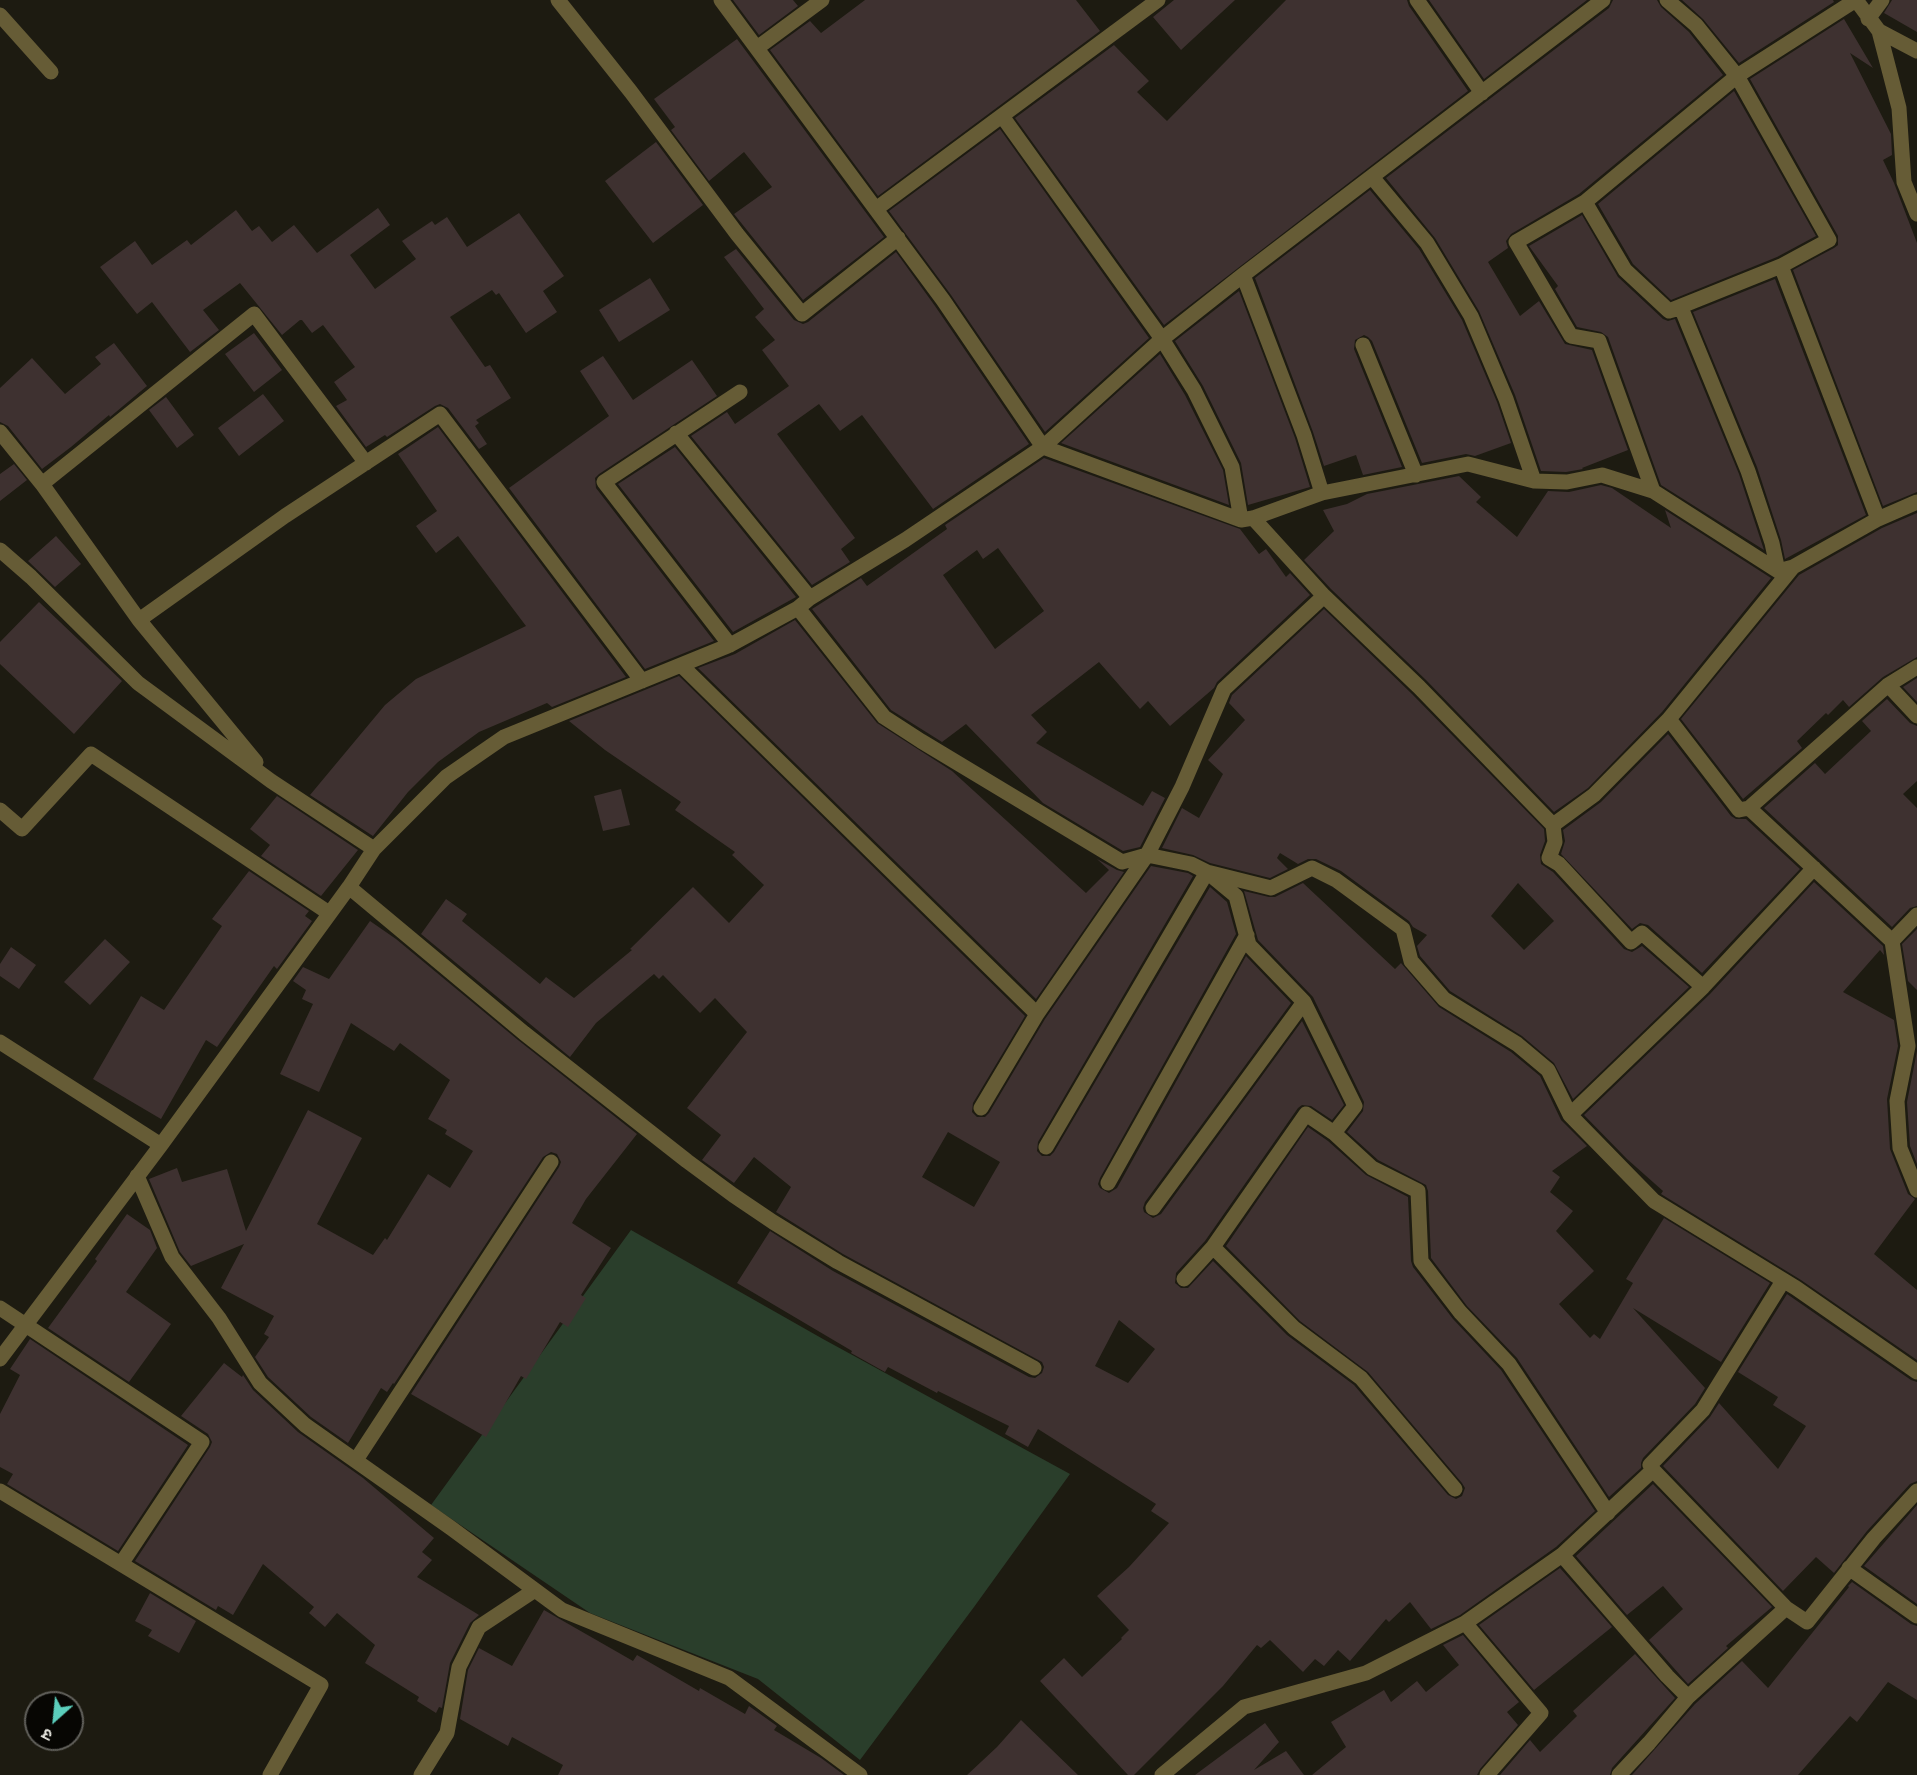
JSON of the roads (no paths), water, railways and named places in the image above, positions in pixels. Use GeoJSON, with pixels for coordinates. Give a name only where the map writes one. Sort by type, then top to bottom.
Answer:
{"type":"FeatureCollection","features":[{"type":"Feature","properties":{"kind":"street"},"geometry":{"type":"LineString","coordinates":[[558,0],[631,92],[737,234],[802,314],[898,238]]}},
{"type":"Feature","properties":{"kind":"street"},"geometry":{"type":"LineString","coordinates":[[721,0],[943,300],[1043,447],[1247,519],[1419,687],[1553,825],[1555,842],[1549,858],[1559,864],[1631,942],[1642,933],[1703,987]]}},
{"type":"Feature","properties":{"kind":"street"},"geometry":{"type":"LineString","coordinates":[[758,48],[822,0]]}},
{"type":"Feature","properties":{"kind":"street"},"geometry":{"type":"LineString","coordinates":[[876,209],[1158,0]]}},
{"type":"Feature","properties":{"kind":"street"},"geometry":{"type":"LineString","coordinates":[[1417,0],[1482,93]]}},
{"type":"Feature","properties":{"kind":"street"},"geometry":{"type":"LineString","coordinates":[[0,1359],[161,1145],[349,887],[374,849],[446,777],[504,737],[730,645],[804,603],[905,540],[1043,447],[1162,339],[1603,0]]}},
{"type":"Feature","properties":{"kind":"street"},"geometry":{"type":"LineString","coordinates":[[1667,0],[1696,25],[1737,76],[1829,240],[1781,266],[1670,311]]}},
{"type":"Feature","properties":{"kind":"street"},"geometry":{"type":"LineString","coordinates":[[1653,491],[1599,341],[1570,336],[1516,242],[1585,202],[1737,76],[1856,0],[1879,31],[1917,51]]}},
{"type":"Feature","properties":{"kind":"street"},"geometry":{"type":"LineString","coordinates":[[1868,19],[1882,0]]}},
{"type":"Feature","properties":{"kind":"street"},"geometry":{"type":"LineString","coordinates":[[0,15],[51,72]]}},
{"type":"Feature","properties":{"kind":"street"},"geometry":{"type":"LineString","coordinates":[[1879,31],[1899,108],[1904,182],[1917,214]]}},
{"type":"Feature","properties":{"kind":"street"},"geometry":{"type":"LineString","coordinates":[[1002,116],[1162,339],[1194,390],[1232,467],[1247,519]]}},
{"type":"Feature","properties":{"kind":"street"},"geometry":{"type":"LineString","coordinates":[[1903,169],[1917,178]]}},
{"type":"Feature","properties":{"kind":"street"},"geometry":{"type":"LineString","coordinates":[[1372,177],[1426,243],[1471,316],[1506,399],[1534,481]]}},
{"type":"Feature","properties":{"kind":"street"},"geometry":{"type":"LineString","coordinates":[[1585,202],[1626,270],[1670,311]]}},
{"type":"Feature","properties":{"kind":"street"},"geometry":{"type":"LineString","coordinates":[[1781,266],[1878,519]]}},
{"type":"Feature","properties":{"kind":"street"},"geometry":{"type":"LineString","coordinates":[[1243,275],[1304,435],[1322,493]]}},
{"type":"Feature","properties":{"kind":"street"},"geometry":{"type":"LineString","coordinates":[[1670,311],[1682,310],[1748,471],[1772,543],[1778,571]]}},
{"type":"Feature","properties":{"kind":"street"},"geometry":{"type":"LineString","coordinates":[[42,484],[254,314],[366,463]]}},
{"type":"Feature","properties":{"kind":"street"},"geometry":{"type":"LineString","coordinates":[[1363,345],[1416,475]]}},
{"type":"Feature","properties":{"kind":"street"},"geometry":{"type":"LineString","coordinates":[[730,645],[604,482],[740,392]]}},
{"type":"Feature","properties":{"kind":"street"},"geometry":{"type":"LineString","coordinates":[[139,620],[285,516],[440,414],[642,681]]}},
{"type":"Feature","properties":{"kind":"street"},"geometry":{"type":"LineString","coordinates":[[0,432],[42,484],[139,620],[271,781]]}},
{"type":"Feature","properties":{"kind":"street"},"geometry":{"type":"LineString","coordinates":[[675,433],[804,603],[884,717],[1122,862],[1147,855],[1191,864],[1207,872],[1271,888],[1312,868],[1336,880],[1403,929],[1411,961],[1444,999],[1516,1044],[1548,1070],[1570,1115],[1654,1201],[1783,1281],[1917,1372]]}},
{"type":"Feature","properties":{"kind":"street"},"geometry":{"type":"LineString","coordinates":[[1247,519],[1322,493],[1468,464],[1534,481],[1567,482],[1602,475],[1653,491],[1778,571],[1793,567],[1878,519],[1917,502]]}},
{"type":"Feature","properties":{"kind":"street"},"geometry":{"type":"LineString","coordinates":[[0,550],[31,577],[138,683],[271,781],[374,849]]}},
{"type":"Feature","properties":{"kind":"street"},"geometry":{"type":"LineString","coordinates":[[1553,825],[1594,795],[1669,719],[1793,567]]}},
{"type":"Feature","properties":{"kind":"street"},"geometry":{"type":"LineString","coordinates":[[981,1108],[1037,1014],[1147,855],[1182,787],[1224,689],[1324,596]]}},
{"type":"Feature","properties":{"kind":"street"},"geometry":{"type":"LineString","coordinates":[[682,666],[1037,1014]]}},
{"type":"Feature","properties":{"kind":"street"},"geometry":{"type":"LineString","coordinates":[[1669,719],[1739,810],[1749,808],[1888,685],[1917,667]]}},
{"type":"Feature","properties":{"kind":"street"},"geometry":{"type":"LineString","coordinates":[[1888,685],[1917,716]]}},
{"type":"Feature","properties":{"kind":"street"},"geometry":{"type":"LineString","coordinates":[[0,810],[22,829],[91,754],[329,913]]}},
{"type":"Feature","properties":{"kind":"street"},"geometry":{"type":"LineString","coordinates":[[1749,808],[1892,941],[1908,1046],[1897,1101],[1900,1148],[1917,1190]]}},
{"type":"Feature","properties":{"kind":"street"},"geometry":{"type":"LineString","coordinates":[[1570,1115],[1703,987],[1814,868]]}},
{"type":"Feature","properties":{"kind":"street"},"geometry":{"type":"LineString","coordinates":[[1207,872],[1236,896],[1249,945],[1304,1002],[1355,1106],[1334,1133]]}},
{"type":"Feature","properties":{"kind":"street"},"geometry":{"type":"LineString","coordinates":[[1046,1147],[1207,872]]}},
{"type":"Feature","properties":{"kind":"street"},"geometry":{"type":"LineString","coordinates":[[349,887],[524,1033],[733,1195],[838,1262],[1034,1368]]}},
{"type":"Feature","properties":{"kind":"street"},"geometry":{"type":"LineString","coordinates":[[1892,941],[1917,915]]}},
{"type":"Feature","properties":{"kind":"street"},"geometry":{"type":"LineString","coordinates":[[1108,1183],[1247,935]]}},
{"type":"Feature","properties":{"kind":"street"},"geometry":{"type":"LineString","coordinates":[[1153,1208],[1304,1002]]}},
{"type":"Feature","properties":{"kind":"street"},"geometry":{"type":"LineString","coordinates":[[0,1042],[161,1145]]}},
{"type":"Feature","properties":{"kind":"street"},"geometry":{"type":"LineString","coordinates":[[1184,1279],[1213,1246],[1306,1114],[1334,1133],[1372,1167],[1418,1191],[1421,1262],[1460,1312],[1509,1364],[1608,1513]]}},
{"type":"Feature","properties":{"kind":"street"},"geometry":{"type":"LineString","coordinates":[[356,1460],[551,1162]]}},
{"type":"Feature","properties":{"kind":"street"},"geometry":{"type":"LineString","coordinates":[[137,1176],[172,1257],[219,1318],[260,1383],[305,1425],[562,1610],[729,1678],[860,1775]]}},
{"type":"Feature","properties":{"kind":"street"},"geometry":{"type":"LineString","coordinates":[[1213,1246],[1294,1328],[1361,1378],[1455,1489]]}},
{"type":"Feature","properties":{"kind":"street"},"geometry":{"type":"LineString","coordinates":[[1783,1281],[1702,1410],[1650,1465],[1653,1470],[1786,1608],[1807,1622],[1849,1568],[1917,1491]]}},
{"type":"Feature","properties":{"kind":"street"},"geometry":{"type":"LineString","coordinates":[[0,1308],[202,1442],[121,1564]]}},
{"type":"Feature","properties":{"kind":"street"},"geometry":{"type":"LineString","coordinates":[[1162,1775],[1244,1707],[1366,1673],[1465,1623],[1562,1555],[1653,1470]]}},
{"type":"Feature","properties":{"kind":"street"},"geometry":{"type":"LineString","coordinates":[[0,1491],[321,1684],[270,1775]]}},
{"type":"Feature","properties":{"kind":"street"},"geometry":{"type":"LineString","coordinates":[[1562,1555],[1688,1697]]}},
{"type":"Feature","properties":{"kind":"street"},"geometry":{"type":"LineString","coordinates":[[1849,1568],[1917,1616]]}},
{"type":"Feature","properties":{"kind":"street"},"geometry":{"type":"LineString","coordinates":[[421,1775],[447,1733],[459,1667],[480,1627],[535,1590]]}},
{"type":"Feature","properties":{"kind":"street"},"geometry":{"type":"LineString","coordinates":[[1628,1772],[1688,1697],[1786,1608]]}},
{"type":"Feature","properties":{"kind":"street"},"geometry":{"type":"LineString","coordinates":[[1465,1623],[1541,1713],[1487,1775]]}}]}
